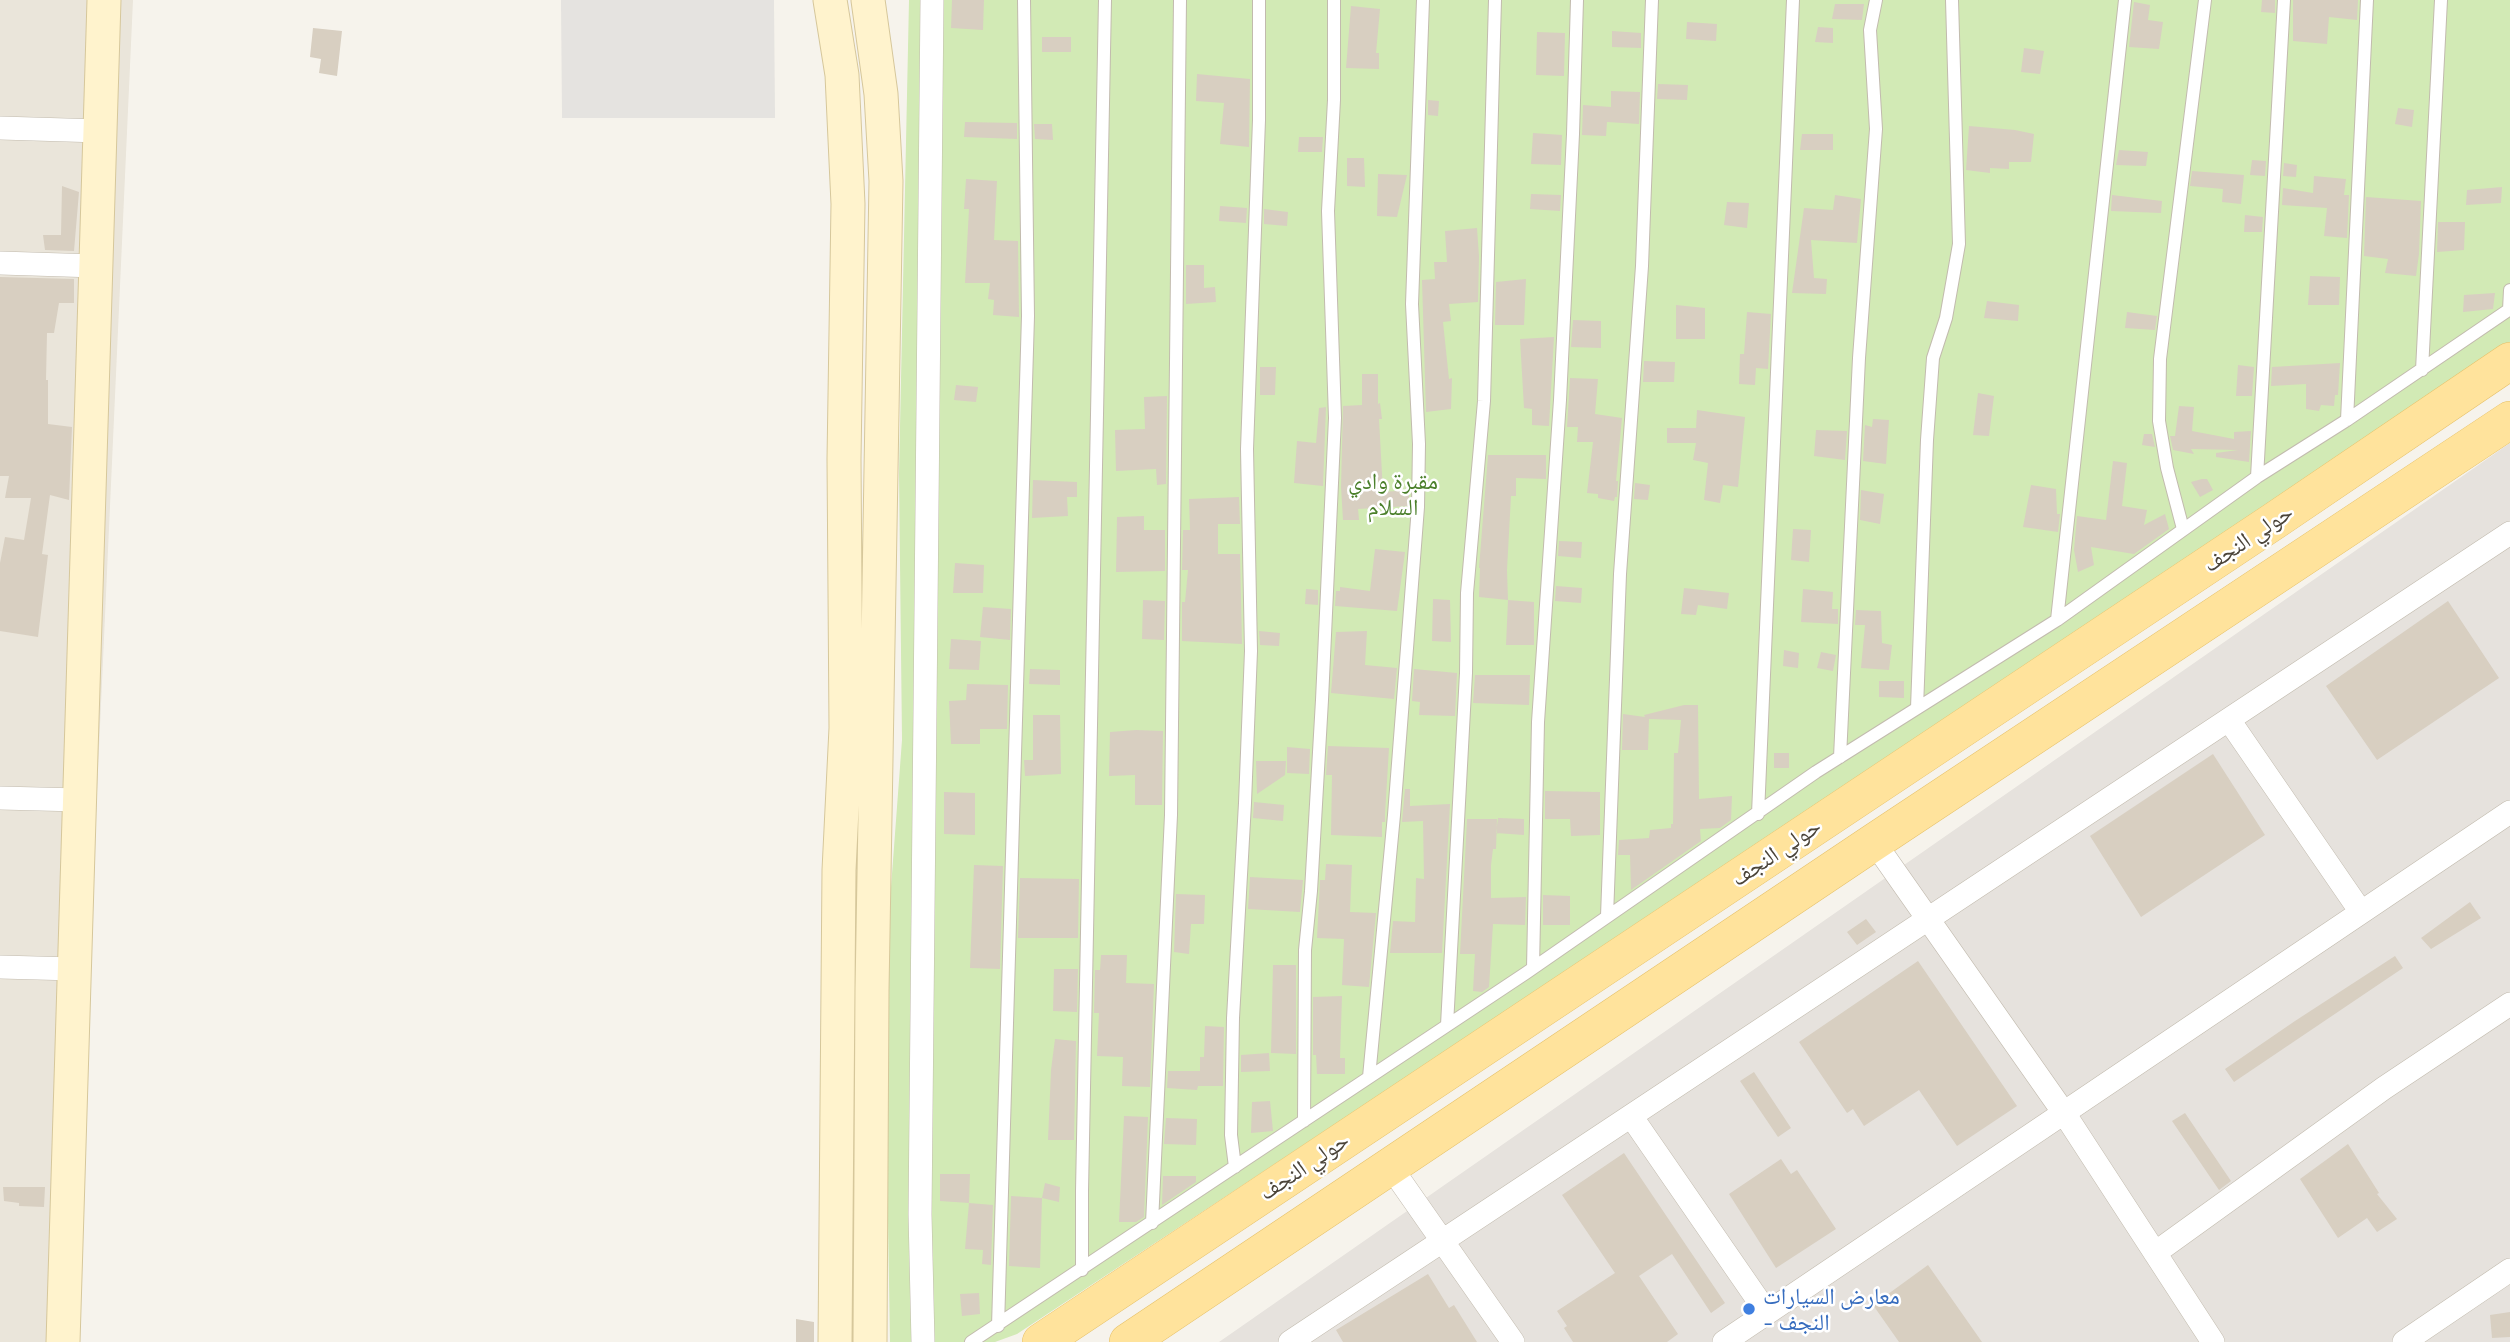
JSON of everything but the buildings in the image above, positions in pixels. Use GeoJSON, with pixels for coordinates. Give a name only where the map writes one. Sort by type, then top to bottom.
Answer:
{"type":"FeatureCollection","features":[{"type":"Feature","properties":{"kind":"main road"},"geometry":{"type":"LineString","coordinates":[[63,1342],[104,0]]}},
{"type":"Feature","properties":{"kind":"main road"},"geometry":{"type":"LineString","coordinates":[[830,1],[846,12],[855,10],[866,0]]}},
{"type":"Feature","properties":{"kind":"main road"},"geometry":{"type":"LineString","coordinates":[[866,0],[877,71],[886,181],[872,976],[870,1342]]}},
{"type":"Feature","properties":{"kind":"main road"},"geometry":{"type":"LineString","coordinates":[[830,1],[842,75],[849,204],[844,459],[846,728],[839,870],[835,1342]]}},
{"type":"Feature","properties":{"kind":"main road"},"geometry":{"type":"LineString","coordinates":[[842,75],[846,69],[858,63],[865,63],[877,71]]}},
{"type":"Feature","properties":{"kind":"main road","name":"حولي النجف"},"geometry":{"type":"LineString","coordinates":[[1041,1342],[2510,361]]}},
{"type":"Feature","properties":{"kind":"main road","name":"حولي النجف"},"geometry":{"type":"LineString","coordinates":[[1128,1342],[2510,420]]}},
{"type":"Feature","properties":{"kind":"main road"},"geometry":{"type":"LineString","coordinates":[[2335,479],[2332,496],[2342,511],[2358,517],[2367,515]]}},
{"type":"Feature","properties":{"kind":"main road"},"geometry":{"type":"LineString","coordinates":[[2274,521],[2291,522],[2304,533],[2307,541],[2304,558]]}},
{"type":"Feature","properties":{"kind":"street"},"geometry":{"type":"LineString","coordinates":[[923,1342],[920,1214],[932,0]]}},
{"type":"Feature","properties":{"kind":"street"},"geometry":{"type":"LineString","coordinates":[[0,128],[100,131]]}},
{"type":"Feature","properties":{"kind":"street"},"geometry":{"type":"LineString","coordinates":[[0,263],[96,266]]}},
{"type":"Feature","properties":{"kind":"street"},"geometry":{"type":"LineString","coordinates":[[1290,1342],[2510,533]]}},
{"type":"Feature","properties":{"kind":"street"},"geometry":{"type":"LineString","coordinates":[[2229,720],[2361,912]]}},
{"type":"Feature","properties":{"kind":"street"},"geometry":{"type":"LineString","coordinates":[[0,798],[79,800]]}},
{"type":"Feature","properties":{"kind":"street"},"geometry":{"type":"LineString","coordinates":[[1724,1342],[2510,812]]}},
{"type":"Feature","properties":{"kind":"street"},"geometry":{"type":"LineString","coordinates":[[1874,842],[2064,1113],[2213,1342]]}},
{"type":"Feature","properties":{"kind":"street"},"geometry":{"type":"LineString","coordinates":[[0,967],[74,969]]}},
{"type":"Feature","properties":{"kind":"street"},"geometry":{"type":"LineString","coordinates":[[2155,1254],[2384,1088],[2510,1004]]}},
{"type":"Feature","properties":{"kind":"street"},"geometry":{"type":"LineString","coordinates":[[1631,1116],[1767,1313]]}},
{"type":"Feature","properties":{"kind":"street"},"geometry":{"type":"LineString","coordinates":[[1390,1166],[1513,1342]]}},
{"type":"Feature","properties":{"kind":"street"},"geometry":{"type":"LineString","coordinates":[[2404,1342],[2510,1270]]}},
{"type":"Feature","properties":{"kind":"lane"},"geometry":{"type":"LineString","coordinates":[[998,1326],[1028,316],[1024,0]]}},
{"type":"Feature","properties":{"kind":"lane"},"geometry":{"type":"LineString","coordinates":[[1082,1270],[1105,0]]}},
{"type":"Feature","properties":{"kind":"lane"},"geometry":{"type":"LineString","coordinates":[[1152,1223],[1171,815],[1180,0]]}},
{"type":"Feature","properties":{"kind":"lane"},"geometry":{"type":"LineString","coordinates":[[1235,1167],[1231,1135],[1233,1018],[1251,651],[1247,449],[1259,120],[1259,0]]}},
{"type":"Feature","properties":{"kind":"lane"},"geometry":{"type":"LineString","coordinates":[[1304,1121],[1305,950],[1322,699],[1335,418],[1328,211],[1334,100],[1334,0]]}},
{"type":"Feature","properties":{"kind":"lane"},"geometry":{"type":"LineString","coordinates":[[1369,1077],[1394,815],[1418,508],[1419,444],[1412,304],[1423,0]]}},
{"type":"Feature","properties":{"kind":"lane"},"geometry":{"type":"LineString","coordinates":[[1447,1025],[1466,673],[1467,593],[1484,401],[1495,0]]}},
{"type":"Feature","properties":{"kind":"lane"},"geometry":{"type":"LineString","coordinates":[[1533,968],[1538,722],[1562,358],[1577,0]]}},
{"type":"Feature","properties":{"kind":"lane"},"geometry":{"type":"LineString","coordinates":[[1607,916],[1620,575],[1642,266],[1652,0]]}},
{"type":"Feature","properties":{"kind":"lane"},"geometry":{"type":"LineString","coordinates":[[1758,814],[1793,0]]}},
{"type":"Feature","properties":{"kind":"lane"},"geometry":{"type":"LineString","coordinates":[[1840,757],[1858,358],[1876,129],[1870,30],[1876,0]]}},
{"type":"Feature","properties":{"kind":"lane"},"geometry":{"type":"LineString","coordinates":[[1917,708],[1927,440],[1933,358],[1946,318],[1959,244],[1952,0]]}},
{"type":"Feature","properties":{"kind":"lane"},"geometry":{"type":"LineString","coordinates":[[2057,620],[2125,0]]}},
{"type":"Feature","properties":{"kind":"lane"},"geometry":{"type":"LineString","coordinates":[[2183,529],[2167,468],[2160,421],[2160,359],[2205,0]]}},
{"type":"Feature","properties":{"kind":"lane"},"geometry":{"type":"LineString","coordinates":[[2257,477],[2284,0]]}},
{"type":"Feature","properties":{"kind":"lane"},"geometry":{"type":"LineString","coordinates":[[2347,420],[2367,0]]}},
{"type":"Feature","properties":{"kind":"lane"},"geometry":{"type":"LineString","coordinates":[[2422,370],[2441,0]]}},
{"type":"Feature","properties":{"kind":"lane"},"geometry":{"type":"LineString","coordinates":[[971,1342],[1533,968],[1840,757],[2057,620],[2257,477],[2510,310],[2510,290]]}},
{"type":"Feature","properties":{"kind":"shaded area"},"geometry":{"type":"Polygon","coordinates":[[[0,0],[133,0],[72,1342],[0,1342],[0,0]]]}},
{"type":"Feature","properties":{"kind":"shaded area"},"geometry":{"type":"Polygon","coordinates":[[[561,0],[774,0],[775,118],[562,118],[561,0]]]}},
{"type":"Feature","properties":{"kind":"shaded area"},"geometry":{"type":"Polygon","coordinates":[[[2510,443],[2510,1342],[1219,1342],[2510,443]]]}},
{"type":"Feature","properties":{"kind":"green space","name":"مقبرة وادي السلام"},"geometry":{"type":"Polygon","coordinates":[[[909,0],[2510,0],[2510,349],[1017,1334],[995,1342],[890,1342],[884,981],[902,740],[899,474],[909,0]]]}},
{"type":"Feature","properties":{"kind":"place","name":"معارض السيارات - النجف"},"geometry":{"type":"Point","coordinates":[1749,1309]}}]}
